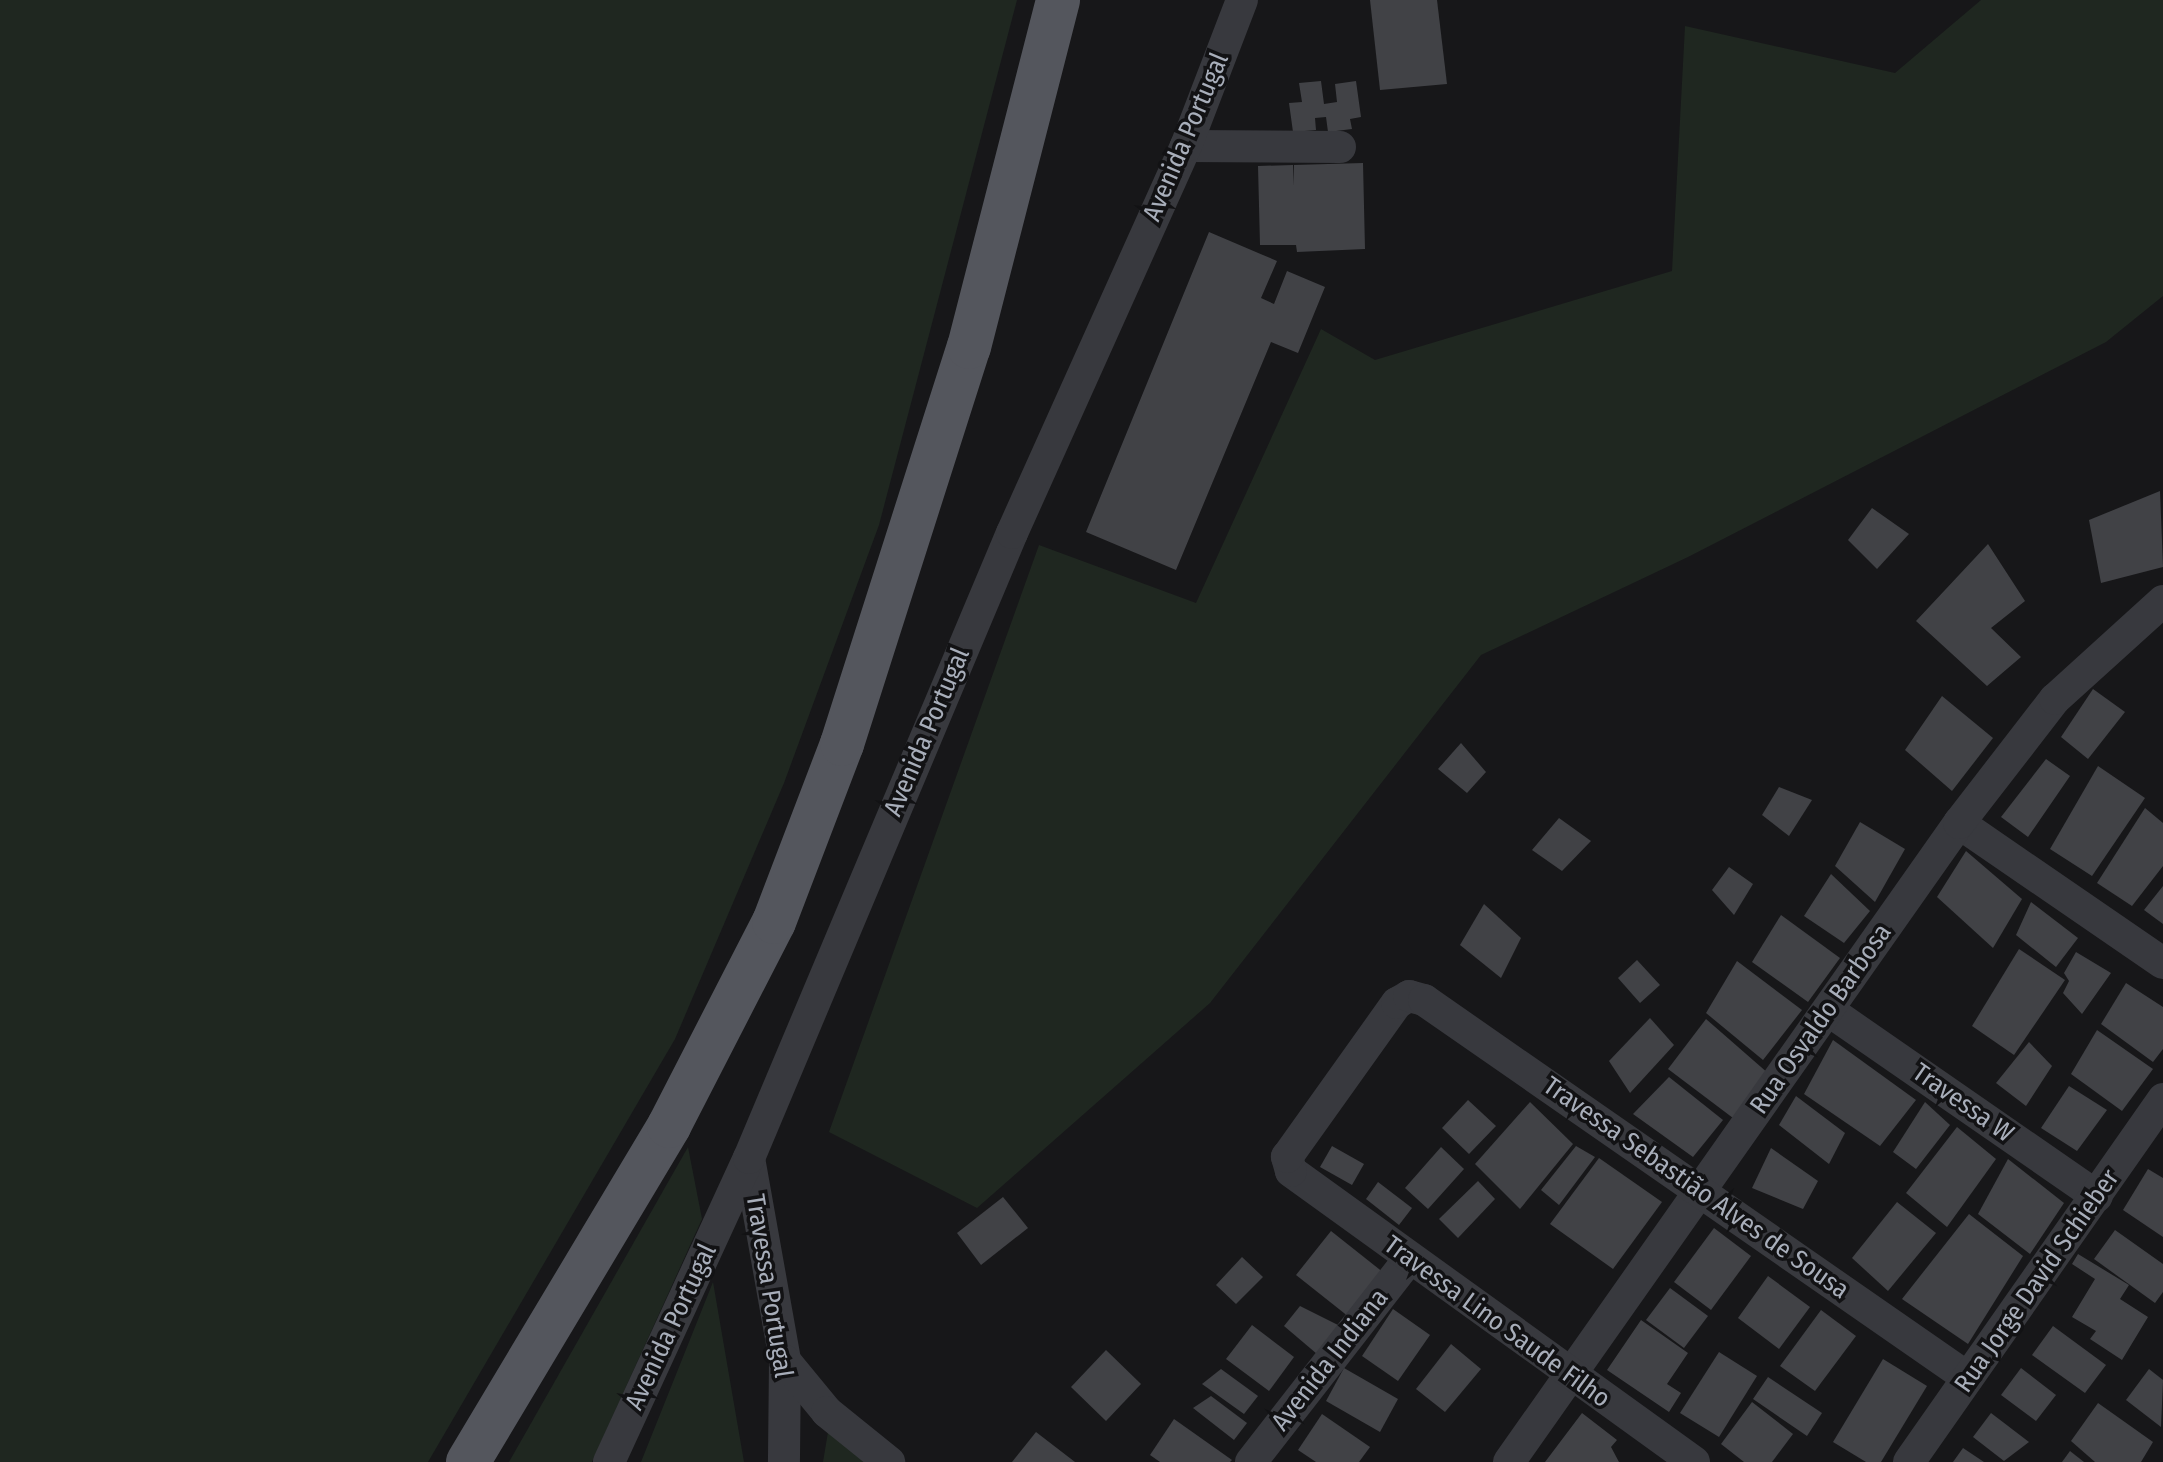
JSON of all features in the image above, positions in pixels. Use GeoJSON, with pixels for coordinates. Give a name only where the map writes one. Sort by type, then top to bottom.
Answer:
{"type":"FeatureCollection","features":[{"type":"Feature","properties":{"kind":"main road"},"geometry":{"type":"LineString","coordinates":[[468,1462],[669,1126],[774,922],[842,744],[965,362],[1058,0]]}},
{"type":"Feature","properties":{"kind":"street","name":"Avenida Portugal"},"geometry":{"type":"LineString","coordinates":[[609,1462],[749,1158],[1012,533],[1186,146],[1242,0]]}},
{"type":"Feature","properties":{"kind":"street"},"geometry":{"type":"LineString","coordinates":[[1186,146],[1340,147]]}},
{"type":"Feature","properties":{"kind":"street","name":"Rua Osvaldo Barbosa"},"geometry":{"type":"LineString","coordinates":[[1509,1462],[1959,823],[2055,699],[2163,601]]}},
{"type":"Feature","properties":{"kind":"street"},"geometry":{"type":"LineString","coordinates":[[1959,823],[2163,963]]}},
{"type":"Feature","properties":{"kind":"street","name":"Travessa Sebastião Alves de Sousa"},"geometry":{"type":"LineString","coordinates":[[1301,1182],[1287,1157],[1343,1072],[1397,1003],[1409,996],[1424,1000],[1968,1378]]}},
{"type":"Feature","properties":{"kind":"street","name":"Travessa W"},"geometry":{"type":"LineString","coordinates":[[1828,1010],[2097,1196]]}},
{"type":"Feature","properties":{"kind":"street","name":"Rua Jorge David Schieber"},"geometry":{"type":"LineString","coordinates":[[1909,1462],[2163,1099]]}},
{"type":"Feature","properties":{"kind":"street","name":"Travessa Portugal"},"geometry":{"type":"LineString","coordinates":[[749,1158],[785,1361],[784,1462]]}},
{"type":"Feature","properties":{"kind":"street","name":"Travessa Lino Saude Filho"},"geometry":{"type":"LineString","coordinates":[[1301,1182],[1694,1462]]}},
{"type":"Feature","properties":{"kind":"street","name":"Avenida Indiana"},"geometry":{"type":"LineString","coordinates":[[1251,1462],[1409,1259]]}},
{"type":"Feature","properties":{"kind":"street"},"geometry":{"type":"LineString","coordinates":[[785,1361],[827,1412],[889,1462]]}},
{"type":"Feature","properties":{"kind":"shaded area"},"geometry":{"type":"Polygon","coordinates":[[[0,0],[1017,0],[879,525],[784,783],[675,1039],[428,1462],[0,1462],[0,0]]]}},
{"type":"Feature","properties":{"kind":"shaded area"},"geometry":{"type":"Polygon","coordinates":[[[1981,0],[2163,0],[2163,296],[2106,342],[1688,557],[1481,655],[1210,1003],[977,1208],[829,1132],[1039,545],[1196,603],[1321,329],[1375,360],[1672,271],[1685,26],[1895,73],[1981,0]]]}},
{"type":"Feature","properties":{"kind":"shaded area"},"geometry":{"type":"Polygon","coordinates":[[[688,1147],[702,1219],[592,1462],[509,1462],[688,1147]]]}},
{"type":"Feature","properties":{"kind":"shaded area"},"geometry":{"type":"Polygon","coordinates":[[[713,1282],[744,1462],[641,1462],[713,1282]]]}},
{"type":"Feature","properties":{"kind":"shaded area"},"geometry":{"type":"Polygon","coordinates":[[[829,1426],[869,1462],[823,1462],[829,1426]]]}},
{"type":"Feature","properties":{"kind":"building"},"geometry":{"type":"Polygon","coordinates":[[[1370,0],[1437,0],[1447,84],[1380,90],[1370,0]]]}},
{"type":"Feature","properties":{"kind":"building"},"geometry":{"type":"Polygon","coordinates":[[[1321,81],[1324,104],[1337,102],[1335,84],[1356,81],[1361,117],[1350,119],[1352,129],[1328,132],[1326,117],[1315,118],[1316,130],[1293,132],[1289,103],[1302,102],[1299,83],[1321,81]]]}},
{"type":"Feature","properties":{"kind":"building"},"geometry":{"type":"Polygon","coordinates":[[[1363,163],[1365,249],[1297,252],[1296,245],[1260,245],[1258,166],[1293,165],[1293,186],[1294,165],[1363,163]]]}},
{"type":"Feature","properties":{"kind":"building"},"geometry":{"type":"Polygon","coordinates":[[[1209,232],[1277,261],[1261,298],[1274,304],[1287,271],[1325,287],[1298,353],[1271,342],[1176,570],[1086,532],[1209,232]]]}},
{"type":"Feature","properties":{"kind":"building"},"geometry":{"type":"Polygon","coordinates":[[[2160,491],[2163,567],[2101,583],[2089,520],[2160,491]]]}},
{"type":"Feature","properties":{"kind":"building"},"geometry":{"type":"Polygon","coordinates":[[[1872,508],[1909,534],[1877,569],[1848,540],[1872,508]]]}},
{"type":"Feature","properties":{"kind":"building"},"geometry":{"type":"Polygon","coordinates":[[[1988,544],[2025,601],[1991,628],[2021,657],[1987,686],[1916,621],[1988,544]]]}},
{"type":"Feature","properties":{"kind":"building"},"geometry":{"type":"Polygon","coordinates":[[[2093,689],[2125,712],[2088,759],[2061,737],[2093,689]]]}},
{"type":"Feature","properties":{"kind":"building"},"geometry":{"type":"Polygon","coordinates":[[[1942,696],[1993,738],[1952,791],[1905,750],[1942,696]]]}},
{"type":"Feature","properties":{"kind":"building"},"geometry":{"type":"Polygon","coordinates":[[[1461,743],[1486,772],[1467,793],[1438,769],[1461,743]]]}},
{"type":"Feature","properties":{"kind":"building"},"geometry":{"type":"Polygon","coordinates":[[[2046,759],[2070,776],[2028,837],[2001,817],[2046,759]]]}},
{"type":"Feature","properties":{"kind":"building"},"geometry":{"type":"Polygon","coordinates":[[[2098,766],[2145,798],[2092,876],[2050,849],[2098,766]]]}},
{"type":"Feature","properties":{"kind":"building"},"geometry":{"type":"Polygon","coordinates":[[[1779,787],[1812,800],[1789,836],[1762,815],[1779,787]]]}},
{"type":"Feature","properties":{"kind":"building"},"geometry":{"type":"Polygon","coordinates":[[[2145,808],[2163,823],[2163,866],[2132,906],[2097,883],[2145,808]]]}},
{"type":"Feature","properties":{"kind":"building"},"geometry":{"type":"Polygon","coordinates":[[[1559,818],[1591,841],[1562,871],[1532,850],[1559,818]]]}},
{"type":"Feature","properties":{"kind":"building"},"geometry":{"type":"Polygon","coordinates":[[[1860,822],[1905,849],[1875,902],[1835,866],[1860,822]]]}},
{"type":"Feature","properties":{"kind":"building"},"geometry":{"type":"Polygon","coordinates":[[[1966,851],[2022,899],[1993,948],[1937,897],[1966,851]]]}},
{"type":"Feature","properties":{"kind":"building"},"geometry":{"type":"Polygon","coordinates":[[[1729,867],[1753,884],[1734,915],[1712,890],[1729,867]]]}},
{"type":"Feature","properties":{"kind":"building"},"geometry":{"type":"Polygon","coordinates":[[[1831,874],[1870,911],[1844,943],[1804,916],[1831,874]]]}},
{"type":"Feature","properties":{"kind":"building"},"geometry":{"type":"Polygon","coordinates":[[[2163,886],[2163,924],[2144,910],[2163,886]]]}},
{"type":"Feature","properties":{"kind":"building"},"geometry":{"type":"Polygon","coordinates":[[[2031,902],[2078,938],[2056,967],[2016,935],[2031,902]]]}},
{"type":"Feature","properties":{"kind":"building"},"geometry":{"type":"Polygon","coordinates":[[[1484,904],[1521,938],[1501,978],[1460,945],[1484,904]]]}},
{"type":"Feature","properties":{"kind":"building"},"geometry":{"type":"Polygon","coordinates":[[[1781,915],[1840,958],[1808,1002],[1752,962],[1781,915]]]}},
{"type":"Feature","properties":{"kind":"building"},"geometry":{"type":"Polygon","coordinates":[[[2019,949],[2065,980],[2014,1055],[1972,1026],[2019,949]]]}},
{"type":"Feature","properties":{"kind":"building"},"geometry":{"type":"Polygon","coordinates":[[[2076,952],[2111,973],[2082,1014],[2063,993],[2069,981],[2064,973],[2076,952]]]}},
{"type":"Feature","properties":{"kind":"building"},"geometry":{"type":"Polygon","coordinates":[[[1637,960],[1660,985],[1640,1003],[1618,978],[1637,960]]]}},
{"type":"Feature","properties":{"kind":"building"},"geometry":{"type":"Polygon","coordinates":[[[1737,961],[1802,1010],[1763,1060],[1706,1013],[1737,961]]]}},
{"type":"Feature","properties":{"kind":"building"},"geometry":{"type":"Polygon","coordinates":[[[2126,983],[2163,1007],[2163,1049],[2153,1062],[2101,1024],[2126,983]]]}},
{"type":"Feature","properties":{"kind":"building"},"geometry":{"type":"Polygon","coordinates":[[[1650,1018],[1674,1045],[1630,1093],[1609,1061],[1650,1018]]]}},
{"type":"Feature","properties":{"kind":"building"},"geometry":{"type":"Polygon","coordinates":[[[1706,1019],[1769,1074],[1733,1118],[1668,1069],[1706,1019]]]}},
{"type":"Feature","properties":{"kind":"building"},"geometry":{"type":"Polygon","coordinates":[[[2097,1030],[2153,1069],[2122,1111],[2071,1074],[2097,1030]]]}},
{"type":"Feature","properties":{"kind":"building"},"geometry":{"type":"Polygon","coordinates":[[[1833,1040],[1916,1100],[1880,1146],[1804,1094],[1833,1040]]]}},
{"type":"Feature","properties":{"kind":"building"},"geometry":{"type":"Polygon","coordinates":[[[2029,1042],[2052,1066],[2026,1106],[1996,1083],[2029,1042]]]}},
{"type":"Feature","properties":{"kind":"building"},"geometry":{"type":"Polygon","coordinates":[[[1669,1077],[1723,1120],[1693,1157],[1633,1114],[1669,1077]]]}},
{"type":"Feature","properties":{"kind":"building"},"geometry":{"type":"Polygon","coordinates":[[[2069,1086],[2107,1110],[2077,1151],[2041,1128],[2069,1086]]]}},
{"type":"Feature","properties":{"kind":"building"},"geometry":{"type":"Polygon","coordinates":[[[1796,1096],[1845,1133],[1829,1164],[1779,1125],[1796,1096]]]}},
{"type":"Feature","properties":{"kind":"building"},"geometry":{"type":"Polygon","coordinates":[[[1468,1100],[1496,1126],[1469,1154],[1442,1128],[1468,1100]]]}},
{"type":"Feature","properties":{"kind":"building"},"geometry":{"type":"Polygon","coordinates":[[[1530,1102],[1573,1144],[1520,1209],[1475,1164],[1530,1102]]]}},
{"type":"Feature","properties":{"kind":"building"},"geometry":{"type":"Polygon","coordinates":[[[1925,1102],[1950,1125],[1916,1169],[1893,1152],[1925,1102]]]}},
{"type":"Feature","properties":{"kind":"building"},"geometry":{"type":"Polygon","coordinates":[[[1957,1127],[1996,1159],[1947,1227],[1906,1193],[1957,1127]]]}},
{"type":"Feature","properties":{"kind":"building"},"geometry":{"type":"Polygon","coordinates":[[[1332,1146],[1364,1164],[1352,1185],[1320,1167],[1332,1146]]]}},
{"type":"Feature","properties":{"kind":"building"},"geometry":{"type":"Polygon","coordinates":[[[1576,1146],[1595,1157],[1559,1205],[1541,1190],[1576,1146]]]}},
{"type":"Feature","properties":{"kind":"building"},"geometry":{"type":"Polygon","coordinates":[[[1441,1147],[1464,1169],[1428,1209],[1405,1188],[1441,1147]]]}},
{"type":"Feature","properties":{"kind":"building"},"geometry":{"type":"Polygon","coordinates":[[[1771,1148],[1818,1181],[1803,1209],[1752,1188],[1771,1148]]]}},
{"type":"Feature","properties":{"kind":"building"},"geometry":{"type":"Polygon","coordinates":[[[1599,1158],[1662,1202],[1613,1269],[1550,1224],[1599,1158]]]}},
{"type":"Feature","properties":{"kind":"building"},"geometry":{"type":"Polygon","coordinates":[[[2008,1159],[2064,1203],[2030,1254],[1978,1214],[2008,1159]]]}},
{"type":"Feature","properties":{"kind":"building"},"geometry":{"type":"Polygon","coordinates":[[[2148,1169],[2163,1178],[2163,1237],[2123,1210],[2148,1169]]]}},
{"type":"Feature","properties":{"kind":"building"},"geometry":{"type":"Polygon","coordinates":[[[1478,1181],[1495,1199],[1458,1238],[1439,1219],[1478,1181]]]}},
{"type":"Feature","properties":{"kind":"building"},"geometry":{"type":"Polygon","coordinates":[[[1378,1182],[1412,1208],[1399,1225],[1366,1199],[1378,1182]]]}},
{"type":"Feature","properties":{"kind":"building"},"geometry":{"type":"Polygon","coordinates":[[[1003,1197],[1028,1228],[981,1265],[957,1233],[1003,1197]]]}},
{"type":"Feature","properties":{"kind":"building"},"geometry":{"type":"Polygon","coordinates":[[[1897,1202],[1936,1233],[1888,1291],[1852,1258],[1897,1202]]]}},
{"type":"Feature","properties":{"kind":"building"},"geometry":{"type":"Polygon","coordinates":[[[1969,1214],[2023,1256],[1968,1344],[1902,1299],[1969,1214]]]}},
{"type":"Feature","properties":{"kind":"building"},"geometry":{"type":"Polygon","coordinates":[[[1714,1228],[1751,1256],[1711,1310],[1674,1282],[1714,1228]]]}},
{"type":"Feature","properties":{"kind":"building"},"geometry":{"type":"Polygon","coordinates":[[[2115,1230],[2163,1264],[2163,1292],[2155,1303],[2094,1259],[2115,1230]]]}},
{"type":"Feature","properties":{"kind":"building"},"geometry":{"type":"Polygon","coordinates":[[[1331,1231],[1384,1273],[1349,1317],[1296,1275],[1331,1231]]]}},
{"type":"Feature","properties":{"kind":"building"},"geometry":{"type":"Polygon","coordinates":[[[2078,1254],[2129,1285],[2120,1299],[2148,1317],[2122,1360],[2090,1339],[2096,1331],[2072,1317],[2095,1279],[2072,1264],[2078,1254]]]}},
{"type":"Feature","properties":{"kind":"building"},"geometry":{"type":"Polygon","coordinates":[[[1242,1257],[1263,1277],[1236,1304],[1216,1285],[1242,1257]]]}},
{"type":"Feature","properties":{"kind":"building"},"geometry":{"type":"Polygon","coordinates":[[[1768,1276],[1810,1307],[1779,1349],[1738,1318],[1768,1276]]]}},
{"type":"Feature","properties":{"kind":"building"},"geometry":{"type":"Polygon","coordinates":[[[1670,1288],[1708,1316],[1684,1348],[1646,1320],[1670,1288]]]}},
{"type":"Feature","properties":{"kind":"building"},"geometry":{"type":"Polygon","coordinates":[[[1300,1306],[1340,1326],[1317,1354],[1284,1326],[1300,1306]]]}},
{"type":"Feature","properties":{"kind":"building"},"geometry":{"type":"Polygon","coordinates":[[[1393,1309],[1430,1335],[1398,1381],[1362,1356],[1393,1309]]]}},
{"type":"Feature","properties":{"kind":"building"},"geometry":{"type":"Polygon","coordinates":[[[1821,1310],[1856,1336],[1815,1391],[1780,1366],[1821,1310]]]}},
{"type":"Feature","properties":{"kind":"building"},"geometry":{"type":"Polygon","coordinates":[[[1641,1320],[1688,1353],[1667,1384],[1681,1393],[1669,1412],[1607,1370],[1641,1320]]]}},
{"type":"Feature","properties":{"kind":"building"},"geometry":{"type":"Polygon","coordinates":[[[1252,1325],[1294,1357],[1269,1391],[1226,1359],[1252,1325]]]}},
{"type":"Feature","properties":{"kind":"building"},"geometry":{"type":"Polygon","coordinates":[[[2053,1326],[2106,1365],[2085,1393],[2032,1355],[2053,1326]]]}},
{"type":"Feature","properties":{"kind":"building"},"geometry":{"type":"Polygon","coordinates":[[[1451,1344],[1481,1369],[1445,1412],[1416,1389],[1451,1344]]]}},
{"type":"Feature","properties":{"kind":"building"},"geometry":{"type":"Polygon","coordinates":[[[1106,1350],[1141,1384],[1106,1421],[1071,1387],[1106,1350]]]}},
{"type":"Feature","properties":{"kind":"building"},"geometry":{"type":"Polygon","coordinates":[[[1719,1352],[1757,1376],[1719,1437],[1680,1413],[1719,1352]]]}},
{"type":"Feature","properties":{"kind":"building"},"geometry":{"type":"Polygon","coordinates":[[[1883,1359],[1927,1386],[1881,1462],[1866,1462],[1833,1442],[1883,1359]]]}},
{"type":"Feature","properties":{"kind":"building"},"geometry":{"type":"Polygon","coordinates":[[[1344,1368],[1398,1399],[1380,1432],[1326,1401],[1344,1368]]]}},
{"type":"Feature","properties":{"kind":"building"},"geometry":{"type":"Polygon","coordinates":[[[2021,1368],[2056,1395],[2036,1421],[2001,1395],[2021,1368]]]}},
{"type":"Feature","properties":{"kind":"building"},"geometry":{"type":"Polygon","coordinates":[[[1221,1369],[1258,1396],[1244,1414],[1202,1384],[1221,1369]]]}},
{"type":"Feature","properties":{"kind":"building"},"geometry":{"type":"Polygon","coordinates":[[[2149,1369],[2163,1380],[2161,1427],[2126,1400],[2149,1369]]]}},
{"type":"Feature","properties":{"kind":"building"},"geometry":{"type":"Polygon","coordinates":[[[1768,1377],[1822,1413],[1807,1436],[1753,1399],[1768,1377]]]}},
{"type":"Feature","properties":{"kind":"building"},"geometry":{"type":"Polygon","coordinates":[[[1211,1396],[1247,1423],[1234,1440],[1193,1408],[1211,1396]]]}},
{"type":"Feature","properties":{"kind":"building"},"geometry":{"type":"Polygon","coordinates":[[[1752,1402],[1793,1434],[1772,1462],[1744,1462],[1721,1444],[1752,1402]]]}},
{"type":"Feature","properties":{"kind":"building"},"geometry":{"type":"Polygon","coordinates":[[[2098,1403],[2153,1442],[2141,1462],[2095,1462],[2071,1441],[2098,1403]]]}},
{"type":"Feature","properties":{"kind":"building"},"geometry":{"type":"Polygon","coordinates":[[[1582,1413],[1617,1440],[1611,1447],[1619,1462],[1545,1462],[1582,1413]]]}},
{"type":"Feature","properties":{"kind":"building"},"geometry":{"type":"Polygon","coordinates":[[[1991,1413],[2029,1442],[2004,1461],[1973,1437],[1991,1413]]]}},
{"type":"Feature","properties":{"kind":"building"},"geometry":{"type":"Polygon","coordinates":[[[1322,1414],[1370,1447],[1359,1462],[1316,1462],[1298,1450],[1322,1414]]]}},
{"type":"Feature","properties":{"kind":"building"},"geometry":{"type":"Polygon","coordinates":[[[1174,1419],[1232,1460],[1160,1462],[1150,1455],[1174,1419]]]}},
{"type":"Feature","properties":{"kind":"building"},"geometry":{"type":"Polygon","coordinates":[[[1036,1432],[1075,1462],[1012,1462],[1036,1432]]]}},
{"type":"Feature","properties":{"kind":"building"},"geometry":{"type":"Polygon","coordinates":[[[1963,1448],[1984,1462],[1953,1462],[1963,1448]]]}},
{"type":"Feature","properties":{"kind":"building"},"geometry":{"type":"Polygon","coordinates":[[[2070,1451],[2084,1462],[2062,1462],[2070,1451]]]}}]}
